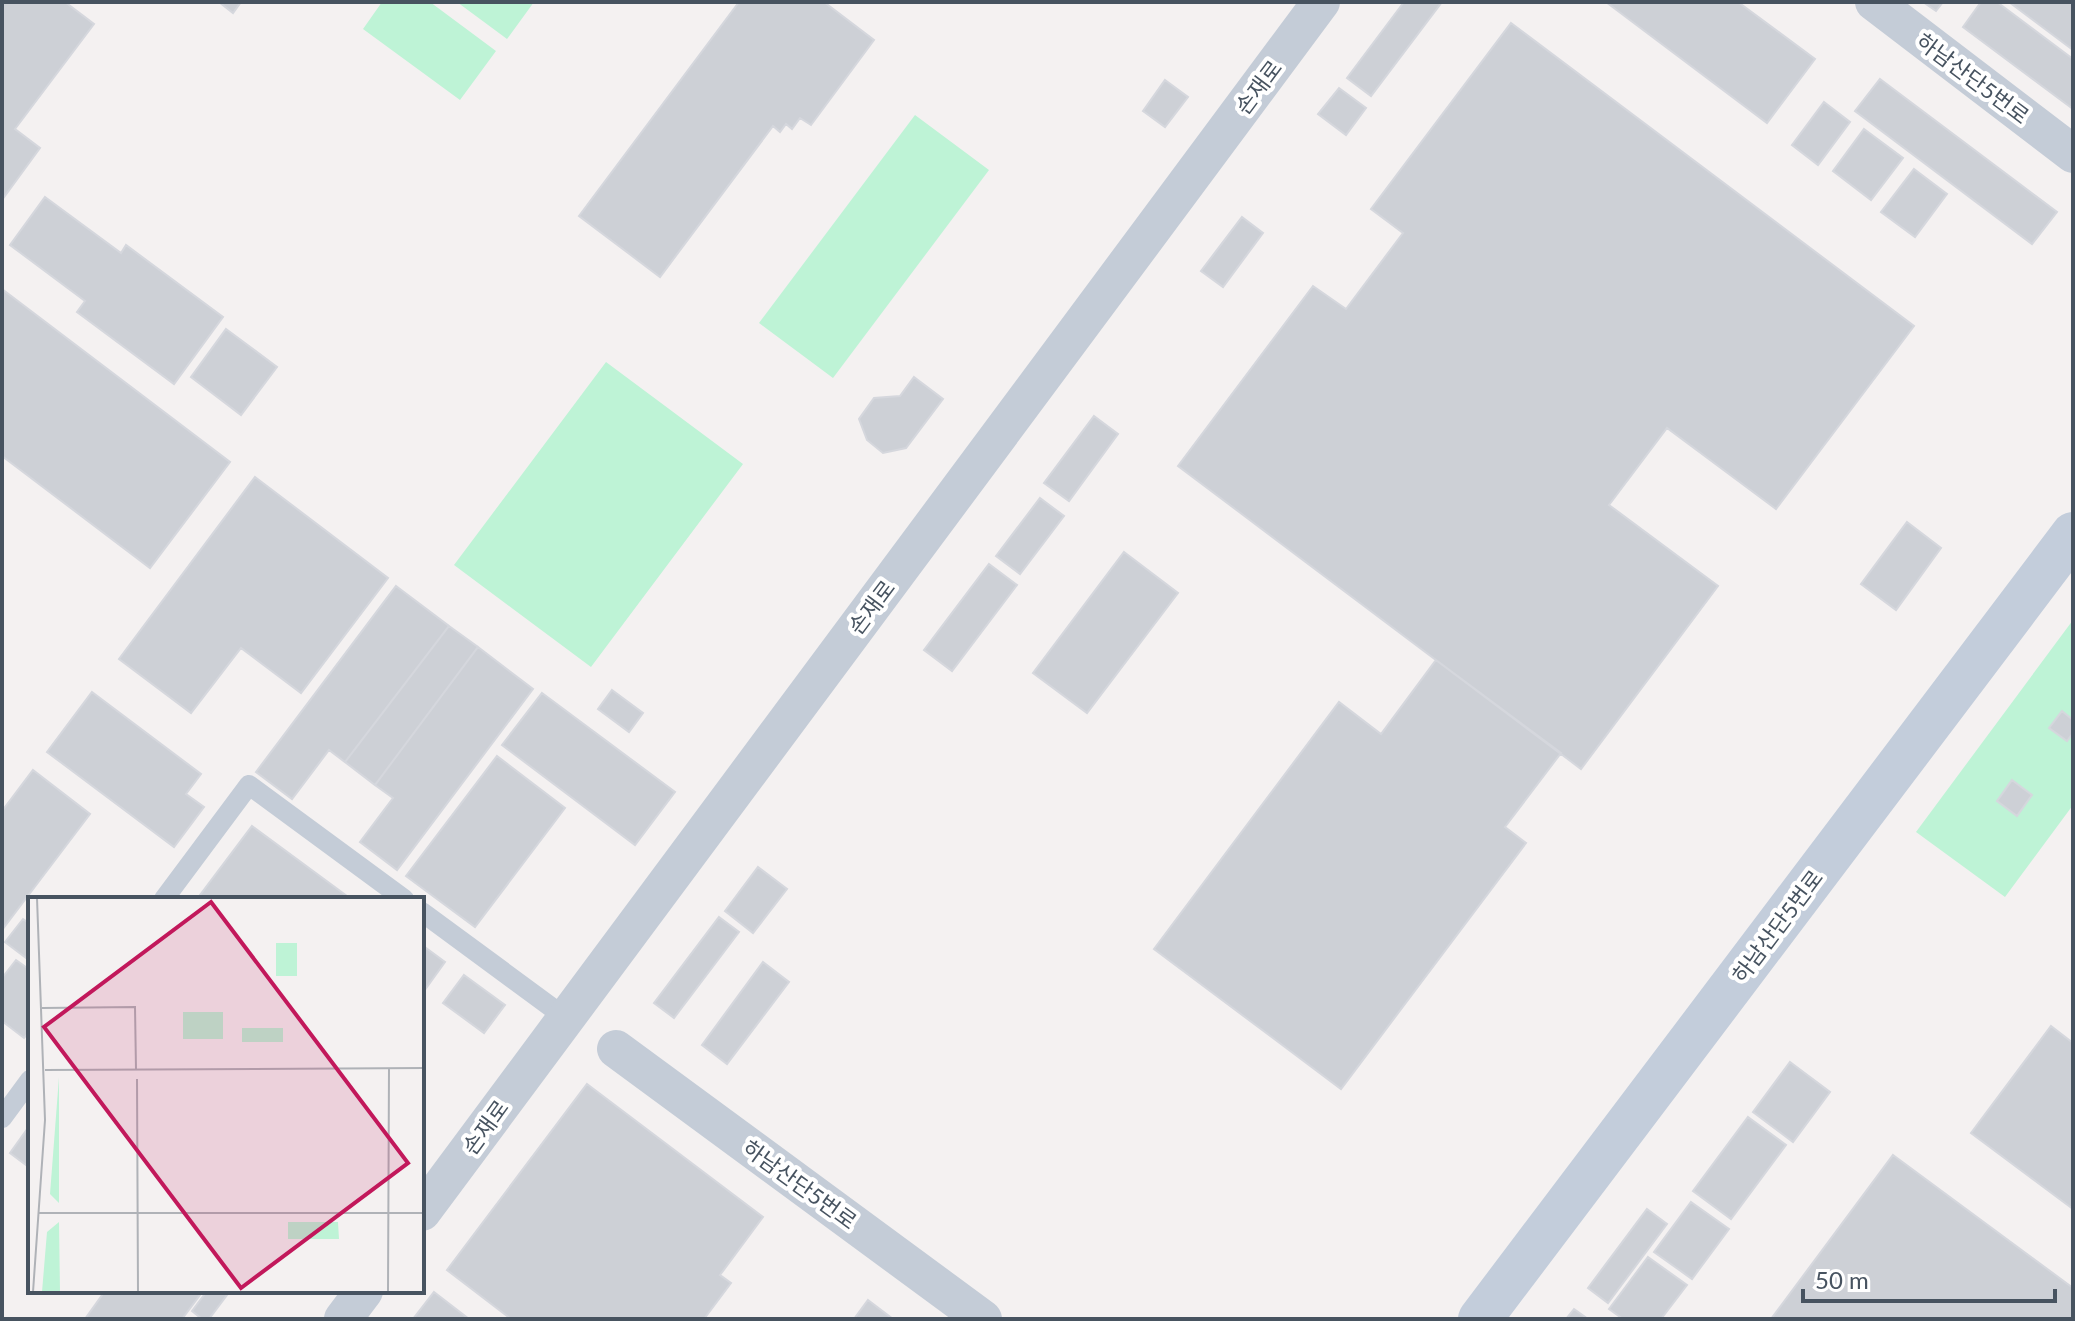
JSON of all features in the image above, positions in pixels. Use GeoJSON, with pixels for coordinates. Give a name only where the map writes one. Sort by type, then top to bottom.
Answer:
{"type":"FeatureCollection","features":[{"type":"Feature","properties":{"kind":"street","name":"손재로"},"geometry":{"type":"LineString","coordinates":[[424,1209],[1321,2]]}},
{"type":"Feature","properties":{"kind":"street","name":"하남산단5번로"},"geometry":{"type":"LineString","coordinates":[[1874,2],[2073,154]]}},
{"type":"Feature","properties":{"kind":"street","name":"하남산단5번로"},"geometry":{"type":"LineString","coordinates":[[1480,1319],[2073,534]]}},
{"type":"Feature","properties":{"kind":"street","name":"하남산단5번로"},"geometry":{"type":"LineString","coordinates":[[616,1049],[983,1319]]}},
{"type":"Feature","properties":{"kind":"street"},"geometry":{"type":"LineString","coordinates":[[343,1319],[362,1293]]}},
{"type":"Feature","properties":{"kind":"lane"},"geometry":{"type":"LineString","coordinates":[[165,897],[249,785],[401,897]]}},
{"type":"Feature","properties":{"kind":"lane"},"geometry":{"type":"LineString","coordinates":[[424,913],[566,1018]]}},
{"type":"Feature","properties":{"kind":"lane"},"geometry":{"type":"LineString","coordinates":[[2,1118],[28,1083]]}},
{"type":"Feature","properties":{"kind":"green space"},"geometry":{"type":"Polygon","coordinates":[[[382,2],[430,2],[496,51],[460,100],[363,29],[382,2]]]}},
{"type":"Feature","properties":{"kind":"green space"},"geometry":{"type":"Polygon","coordinates":[[[457,2],[534,2],[507,39],[457,2]]]}},
{"type":"Feature","properties":{"kind":"green space"},"geometry":{"type":"Polygon","coordinates":[[[915,115],[989,170],[833,378],[759,323],[915,115]]]}},
{"type":"Feature","properties":{"kind":"green space"},"geometry":{"type":"Polygon","coordinates":[[[606,362],[743,464],[591,667],[454,565],[606,362]]]}},
{"type":"Feature","properties":{"kind":"green space"},"geometry":{"type":"Polygon","coordinates":[[[2073,620],[2073,805],[2005,897],[1916,832],[2073,620]]]}},
{"type":"Feature","properties":{"kind":"building"},"geometry":{"type":"Polygon","coordinates":[[[2,2],[65,2],[94,24],[15,129],[40,148],[2,200],[2,2]]]}},
{"type":"Feature","properties":{"kind":"building"},"geometry":{"type":"Polygon","coordinates":[[[219,2],[241,2],[233,13],[219,2]]]}},
{"type":"Feature","properties":{"kind":"building"},"geometry":{"type":"Polygon","coordinates":[[[739,2],[824,2],[874,40],[811,125],[800,118],[792,129],[786,124],[780,132],[773,126],[660,277],[579,216],[739,2]]]}},
{"type":"Feature","properties":{"kind":"building"},"geometry":{"type":"Polygon","coordinates":[[[1404,2],[1442,2],[1371,96],[1347,78],[1404,2]]]}},
{"type":"Feature","properties":{"kind":"building"},"geometry":{"type":"Polygon","coordinates":[[[1606,2],[1738,2],[1815,59],[1767,123],[1606,2]]]}},
{"type":"Feature","properties":{"kind":"building"},"geometry":{"type":"Polygon","coordinates":[[[1923,2],[1943,2],[1936,11],[1923,2]]]}},
{"type":"Feature","properties":{"kind":"building"},"geometry":{"type":"Polygon","coordinates":[[[1981,2],[1997,2],[2073,59],[2073,109],[1963,27],[1981,2]]]}},
{"type":"Feature","properties":{"kind":"building"},"geometry":{"type":"Polygon","coordinates":[[[2009,2],[2073,2],[2073,50],[2009,2]]]}},
{"type":"Feature","properties":{"kind":"building"},"geometry":{"type":"Polygon","coordinates":[[[1511,23],[1914,326],[1776,509],[1667,428],[1609,505],[1718,586],[1581,769],[1178,466],[1313,286],[1346,309],[1403,233],[1371,209],[1511,23]]]}},
{"type":"Feature","properties":{"kind":"building"},"geometry":{"type":"Polygon","coordinates":[[[1880,79],[2057,212],[2032,244],[1855,111],[1880,79]]]}},
{"type":"Feature","properties":{"kind":"building"},"geometry":{"type":"Polygon","coordinates":[[[1165,80],[1188,97],[1165,127],[1143,111],[1165,80]]]}},
{"type":"Feature","properties":{"kind":"building"},"geometry":{"type":"Polygon","coordinates":[[[1339,88],[1366,108],[1346,135],[1318,114],[1339,88]]]}},
{"type":"Feature","properties":{"kind":"building"},"geometry":{"type":"Polygon","coordinates":[[[1824,102],[1850,122],[1818,165],[1792,145],[1824,102]]]}},
{"type":"Feature","properties":{"kind":"building"},"geometry":{"type":"Polygon","coordinates":[[[1864,129],[1903,158],[1871,200],[1833,171],[1864,129]]]}},
{"type":"Feature","properties":{"kind":"building"},"geometry":{"type":"Polygon","coordinates":[[[1914,169],[1947,194],[1915,237],[1881,212],[1914,169]]]}},
{"type":"Feature","properties":{"kind":"building"},"geometry":{"type":"Polygon","coordinates":[[[45,197],[121,253],[126,245],[223,317],[174,384],[77,312],[85,301],[10,245],[45,197]]]}},
{"type":"Feature","properties":{"kind":"building"},"geometry":{"type":"Polygon","coordinates":[[[1242,217],[1263,233],[1223,287],[1201,271],[1242,217]]]}},
{"type":"Feature","properties":{"kind":"building"},"geometry":{"type":"Polygon","coordinates":[[[2,289],[230,462],[150,568],[2,456],[2,289]]]}},
{"type":"Feature","properties":{"kind":"building"},"geometry":{"type":"Polygon","coordinates":[[[226,329],[277,367],[241,415],[191,377],[226,329]]]}},
{"type":"Feature","properties":{"kind":"building"},"geometry":{"type":"Polygon","coordinates":[[[914,377],[943,399],[906,448],[883,453],[867,440],[859,419],[874,398],[900,396],[914,377]]]}},
{"type":"Feature","properties":{"kind":"building"},"geometry":{"type":"Polygon","coordinates":[[[1094,416],[1118,434],[1069,501],[1044,483],[1094,416]]]}},
{"type":"Feature","properties":{"kind":"building"},"geometry":{"type":"Polygon","coordinates":[[[255,477],[388,578],[301,693],[241,648],[191,713],[119,659],[255,477]]]}},
{"type":"Feature","properties":{"kind":"building"},"geometry":{"type":"Polygon","coordinates":[[[1040,498],[1064,516],[1020,574],[996,556],[1040,498]]]}},
{"type":"Feature","properties":{"kind":"building"},"geometry":{"type":"Polygon","coordinates":[[[1907,522],[1941,548],[1896,610],[1861,584],[1907,522]]]}},
{"type":"Feature","properties":{"kind":"building"},"geometry":{"type":"Polygon","coordinates":[[[1124,552],[1178,593],[1087,713],[1033,673],[1124,552]]]}},
{"type":"Feature","properties":{"kind":"building"},"geometry":{"type":"Polygon","coordinates":[[[989,564],[1017,585],[952,671],[924,650],[989,564]]]}},
{"type":"Feature","properties":{"kind":"building"},"geometry":{"type":"Polygon","coordinates":[[[396,586],[449,626],[345,762],[329,750],[292,799],[256,772],[396,586]]]}},
{"type":"Feature","properties":{"kind":"building"},"geometry":{"type":"Polygon","coordinates":[[[449,626],[478,647],[375,785],[345,762],[449,626]]]}},
{"type":"Feature","properties":{"kind":"building"},"geometry":{"type":"Polygon","coordinates":[[[478,647],[533,689],[397,870],[360,842],[393,798],[375,785],[478,647]]]}},
{"type":"Feature","properties":{"kind":"building"},"geometry":{"type":"Polygon","coordinates":[[[1436,660],[1561,753],[1505,827],[1526,843],[1341,1089],[1154,949],[1339,702],[1381,734],[1436,660]]]}},
{"type":"Feature","properties":{"kind":"building"},"geometry":{"type":"Polygon","coordinates":[[[612,690],[643,713],[629,732],[598,709],[612,690]]]}},
{"type":"Feature","properties":{"kind":"building"},"geometry":{"type":"Polygon","coordinates":[[[92,692],[201,774],[186,794],[204,807],[174,847],[47,752],[92,692]]]}},
{"type":"Feature","properties":{"kind":"building"},"geometry":{"type":"Polygon","coordinates":[[[542,693],[675,792],[635,845],[502,745],[542,693]]]}},
{"type":"Feature","properties":{"kind":"building"},"geometry":{"type":"Polygon","coordinates":[[[2062,711],[2073,720],[2073,733],[2067,741],[2049,728],[2062,711]]]}},
{"type":"Feature","properties":{"kind":"building"},"geometry":{"type":"Polygon","coordinates":[[[497,756],[565,808],[475,927],[406,876],[497,756]]]}},
{"type":"Feature","properties":{"kind":"building"},"geometry":{"type":"Polygon","coordinates":[[[33,770],[90,814],[2,930],[2,811],[33,770]]]}},
{"type":"Feature","properties":{"kind":"building"},"geometry":{"type":"Polygon","coordinates":[[[2012,780],[2032,795],[2017,816],[1997,801],[2012,780]]]}},
{"type":"Feature","properties":{"kind":"building"},"geometry":{"type":"Polygon","coordinates":[[[252,826],[348,897],[199,897],[252,826]]]}},
{"type":"Feature","properties":{"kind":"building"},"geometry":{"type":"Polygon","coordinates":[[[758,867],[787,889],[753,933],[725,911],[758,867]]]}},
{"type":"Feature","properties":{"kind":"building"},"geometry":{"type":"Polygon","coordinates":[[[719,917],[739,932],[674,1018],[654,1003],[719,917]]]}},
{"type":"Feature","properties":{"kind":"building"},"geometry":{"type":"Polygon","coordinates":[[[23,919],[28,923],[28,959],[5,942],[23,919]]]}},
{"type":"Feature","properties":{"kind":"building"},"geometry":{"type":"Polygon","coordinates":[[[424,946],[445,962],[424,991],[424,946]]]}},
{"type":"Feature","properties":{"kind":"building"},"geometry":{"type":"Polygon","coordinates":[[[16,960],[28,969],[28,1033],[24,1038],[2,1021],[2,978],[16,960]]]}},
{"type":"Feature","properties":{"kind":"building"},"geometry":{"type":"Polygon","coordinates":[[[763,962],[789,982],[727,1064],[702,1045],[763,962]]]}},
{"type":"Feature","properties":{"kind":"building"},"geometry":{"type":"Polygon","coordinates":[[[464,975],[505,1005],[484,1033],[443,1003],[464,975]]]}},
{"type":"Feature","properties":{"kind":"building"},"geometry":{"type":"Polygon","coordinates":[[[2051,1026],[2073,1043],[2073,1209],[1971,1133],[2051,1026]]]}},
{"type":"Feature","properties":{"kind":"building"},"geometry":{"type":"Polygon","coordinates":[[[1790,1062],[1830,1092],[1793,1142],[1753,1112],[1790,1062]]]}},
{"type":"Feature","properties":{"kind":"building"},"geometry":{"type":"Polygon","coordinates":[[[587,1084],[763,1217],[720,1275],[731,1283],[704,1319],[511,1319],[447,1270],[587,1084]]]}},
{"type":"Feature","properties":{"kind":"building"},"geometry":{"type":"Polygon","coordinates":[[[1748,1117],[1786,1145],[1731,1219],[1693,1191],[1748,1117]]]}},
{"type":"Feature","properties":{"kind":"building"},"geometry":{"type":"Polygon","coordinates":[[[28,1128],[28,1166],[10,1153],[28,1128]]]}},
{"type":"Feature","properties":{"kind":"building"},"geometry":{"type":"Polygon","coordinates":[[[1893,1155],[2073,1288],[2073,1319],[1771,1319],[1893,1155]]]}},
{"type":"Feature","properties":{"kind":"building"},"geometry":{"type":"Polygon","coordinates":[[[1691,1202],[1729,1229],[1692,1279],[1654,1252],[1691,1202]]]}},
{"type":"Feature","properties":{"kind":"building"},"geometry":{"type":"Polygon","coordinates":[[[1647,1209],[1667,1224],[1608,1303],[1588,1288],[1647,1209]]]}},
{"type":"Feature","properties":{"kind":"building"},"geometry":{"type":"Polygon","coordinates":[[[1648,1257],[1687,1285],[1661,1319],[1623,1319],[1609,1309],[1648,1257]]]}},
{"type":"Feature","properties":{"kind":"building"},"geometry":{"type":"Polygon","coordinates":[[[434,1292],[469,1319],[413,1319],[434,1292]]]}},
{"type":"Feature","properties":{"kind":"building"},"geometry":{"type":"Polygon","coordinates":[[[104,1293],[202,1293],[182,1319],[85,1319],[104,1293]]]}},
{"type":"Feature","properties":{"kind":"building"},"geometry":{"type":"Polygon","coordinates":[[[206,1293],[228,1293],[209,1319],[202,1319],[192,1311],[206,1293]]]}},
{"type":"Feature","properties":{"kind":"building"},"geometry":{"type":"Polygon","coordinates":[[[868,1300],[893,1319],[854,1319],[868,1300]]]}},
{"type":"Feature","properties":{"kind":"building"},"geometry":{"type":"Polygon","coordinates":[[[1574,1309],[1588,1319],[1566,1319],[1574,1309]]]}}]}
